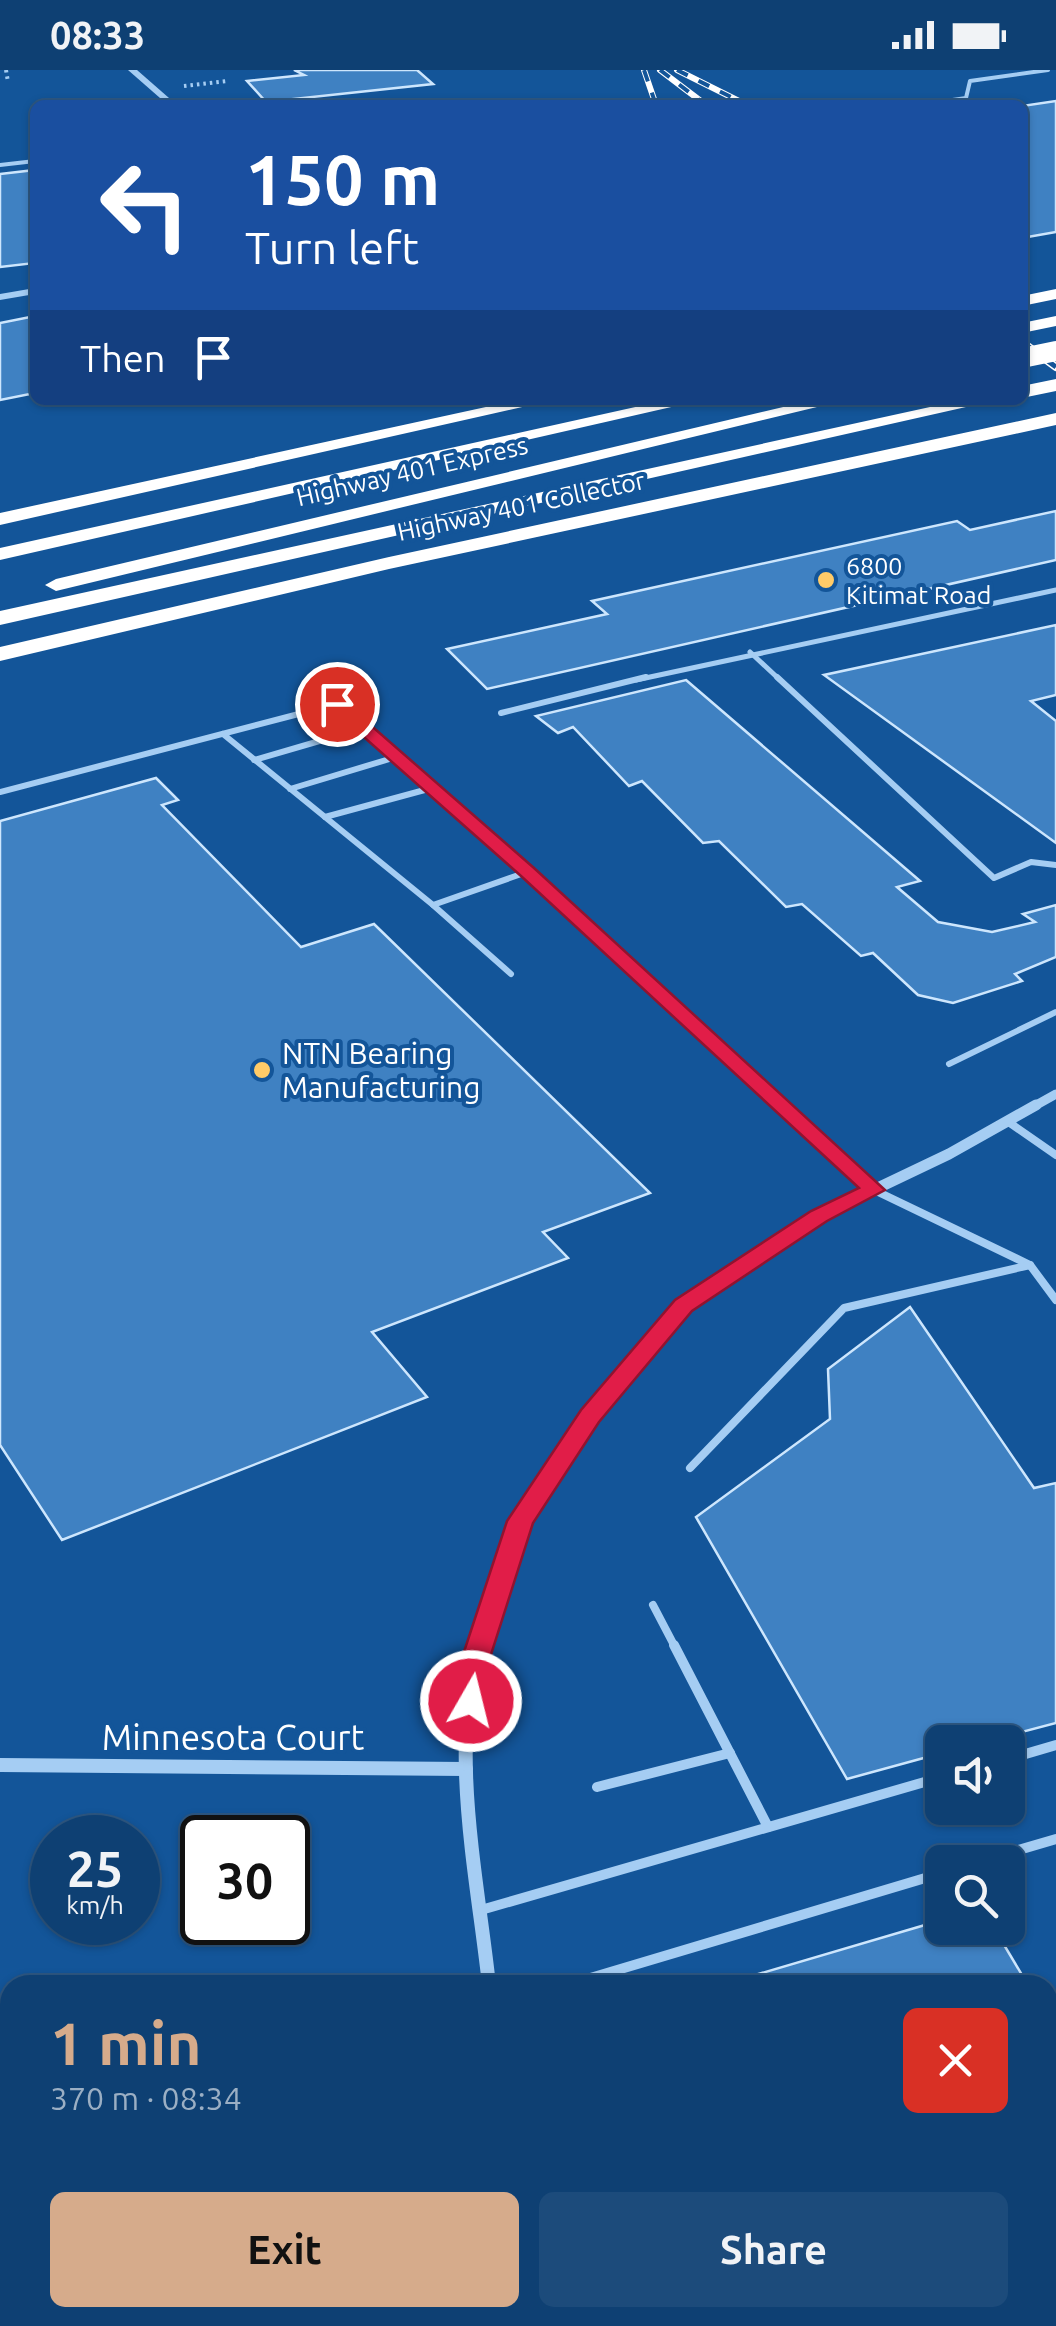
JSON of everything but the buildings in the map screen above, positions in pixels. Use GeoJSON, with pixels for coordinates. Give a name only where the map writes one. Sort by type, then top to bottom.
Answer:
{"type":"FeatureCollection","features":[{"type":"Feature","properties":{"kind":"highway"},"geometry":{"type":"LineString","coordinates":[[1028,300],[1056,294]]}},
{"type":"Feature","properties":{"kind":"highway"},"geometry":{"type":"LineString","coordinates":[[1028,327],[1053,322]]}},
{"type":"Feature","properties":{"kind":"highway"},"geometry":{"type":"LineString","coordinates":[[1028,357],[1056,352]]}},
{"type":"Feature","properties":{"kind":"highway"},"geometry":{"type":"LineString","coordinates":[[1028,391],[1056,385]]}},
{"type":"Feature","properties":{"kind":"highway"},"geometry":{"type":"LineString","coordinates":[[0,519],[521,405]]}},
{"type":"Feature","properties":{"kind":"highway","name":"Highway 401 Express"},"geometry":{"type":"LineString","coordinates":[[0,554],[671,405]]}},
{"type":"Feature","properties":{"kind":"highway","name":"Highway 401 Express"},"geometry":{"type":"LineString","coordinates":[[0,599],[816,405]]}},
{"type":"Feature","properties":{"kind":"highway"},"geometry":{"type":"LineString","coordinates":[[0,618],[965,405]]}},
{"type":"Feature","properties":{"kind":"highway","name":"Highway 401 Collector"},"geometry":{"type":"LineString","coordinates":[[0,654],[390,563],[1056,419]]}},
{"type":"Feature","properties":{"kind":"highway"},"geometry":{"type":"LineString","coordinates":[[0,662],[390,563]]}},
{"type":"Feature","properties":{"kind":"street"},"geometry":{"type":"LineString","coordinates":[[132,70],[168,100]]}},
{"type":"Feature","properties":{"kind":"street"},"geometry":{"type":"LineString","coordinates":[[0,297],[30,292]]}},
{"type":"Feature","properties":{"kind":"street"},"geometry":{"type":"LineString","coordinates":[[489,1975],[466,1768],[473,1667],[520,1521],[590,1416],[683,1306],[819,1216],[1056,1094]]}},
{"type":"Feature","properties":{"kind":"street","name":"Minnesota Court"},"geometry":{"type":"LineString","coordinates":[[0,1765],[466,1768]]}},
{"type":"Feature","properties":{"kind":"lane"},"geometry":{"type":"LineString","coordinates":[[953,100],[966,98],[970,81],[1048,70]]}},
{"type":"Feature","properties":{"kind":"lane"},"geometry":{"type":"LineString","coordinates":[[0,165],[30,162]]}},
{"type":"Feature","properties":{"kind":"lane"},"geometry":{"type":"LineString","coordinates":[[501,713],[750,652],[1056,590]]}},
{"type":"Feature","properties":{"kind":"lane"},"geometry":{"type":"LineString","coordinates":[[750,652],[994,878],[1031,862],[1056,865]]}},
{"type":"Feature","properties":{"kind":"lane"},"geometry":{"type":"LineString","coordinates":[[0,792],[337,704],[528,872],[874,1190],[1030,1265],[1056,1300]]}},
{"type":"Feature","properties":{"kind":"lane"},"geometry":{"type":"LineString","coordinates":[[254,760],[364,728]]}},
{"type":"Feature","properties":{"kind":"lane"},"geometry":{"type":"LineString","coordinates":[[223,734],[512,974]]}},
{"type":"Feature","properties":{"kind":"lane"},"geometry":{"type":"LineString","coordinates":[[290,789],[397,757]]}},
{"type":"Feature","properties":{"kind":"lane"},"geometry":{"type":"LineString","coordinates":[[325,817],[432,788]]}},
{"type":"Feature","properties":{"kind":"lane"},"geometry":{"type":"LineString","coordinates":[[434,906],[528,872]]}},
{"type":"Feature","properties":{"kind":"lane"},"geometry":{"type":"LineString","coordinates":[[949,1064],[1056,1012]]}},
{"type":"Feature","properties":{"kind":"lane"},"geometry":{"type":"LineString","coordinates":[[1006,1121],[1056,1155]]}},
{"type":"Feature","properties":{"kind":"lane"},"geometry":{"type":"LineString","coordinates":[[690,1468],[844,1308],[1030,1265]]}},
{"type":"Feature","properties":{"kind":"lane"},"geometry":{"type":"LineString","coordinates":[[653,1605],[768,1827]]}},
{"type":"Feature","properties":{"kind":"lane"},"geometry":{"type":"LineString","coordinates":[[1025,1754],[1056,1745]]}},
{"type":"Feature","properties":{"kind":"lane"},"geometry":{"type":"LineString","coordinates":[[597,1787],[730,1753]]}},
{"type":"Feature","properties":{"kind":"lane"},"geometry":{"type":"LineString","coordinates":[[481,1910],[925,1782]]}},
{"type":"Feature","properties":{"kind":"lane"},"geometry":{"type":"LineString","coordinates":[[1025,1848],[1056,1839]]}},
{"type":"Feature","properties":{"kind":"lane"},"geometry":{"type":"LineString","coordinates":[[600,1975],[925,1878]]}},
{"type":"Feature","properties":{"kind":"path"},"geometry":{"type":"LineString","coordinates":[[6,70],[8,82]]}},
{"type":"Feature","properties":{"kind":"path"},"geometry":{"type":"LineString","coordinates":[[156,90],[227,81]]}},
{"type":"Feature","properties":{"kind":"railway"},"geometry":{"type":"LineString","coordinates":[[644,70],[654,100]]}},
{"type":"Feature","properties":{"kind":"railway"},"geometry":{"type":"LineString","coordinates":[[660,70],[699,100]]}},
{"type":"Feature","properties":{"kind":"railway"},"geometry":{"type":"LineString","coordinates":[[677,70],[737,100]]}},
{"type":"Feature","properties":{"kind":"railway"},"geometry":{"type":"LineString","coordinates":[[1028,346],[1056,367]]}},
{"type":"Feature","properties":{"kind":"place","name":"6800 Kitimat Road"},"geometry":{"type":"Point","coordinates":[826,580]}},
{"type":"Feature","properties":{"kind":"place","name":"NTN Bearing Manufacturing"},"geometry":{"type":"Point","coordinates":[262,1070]}},
{"type":"Feature","properties":{"kind":"route"},"geometry":{"type":"LineString","coordinates":[[337,704],[528,872],[874,1190],[819,1216],[683,1306],[590,1416],[520,1521],[473,1667],[471,1701]]}}]}
